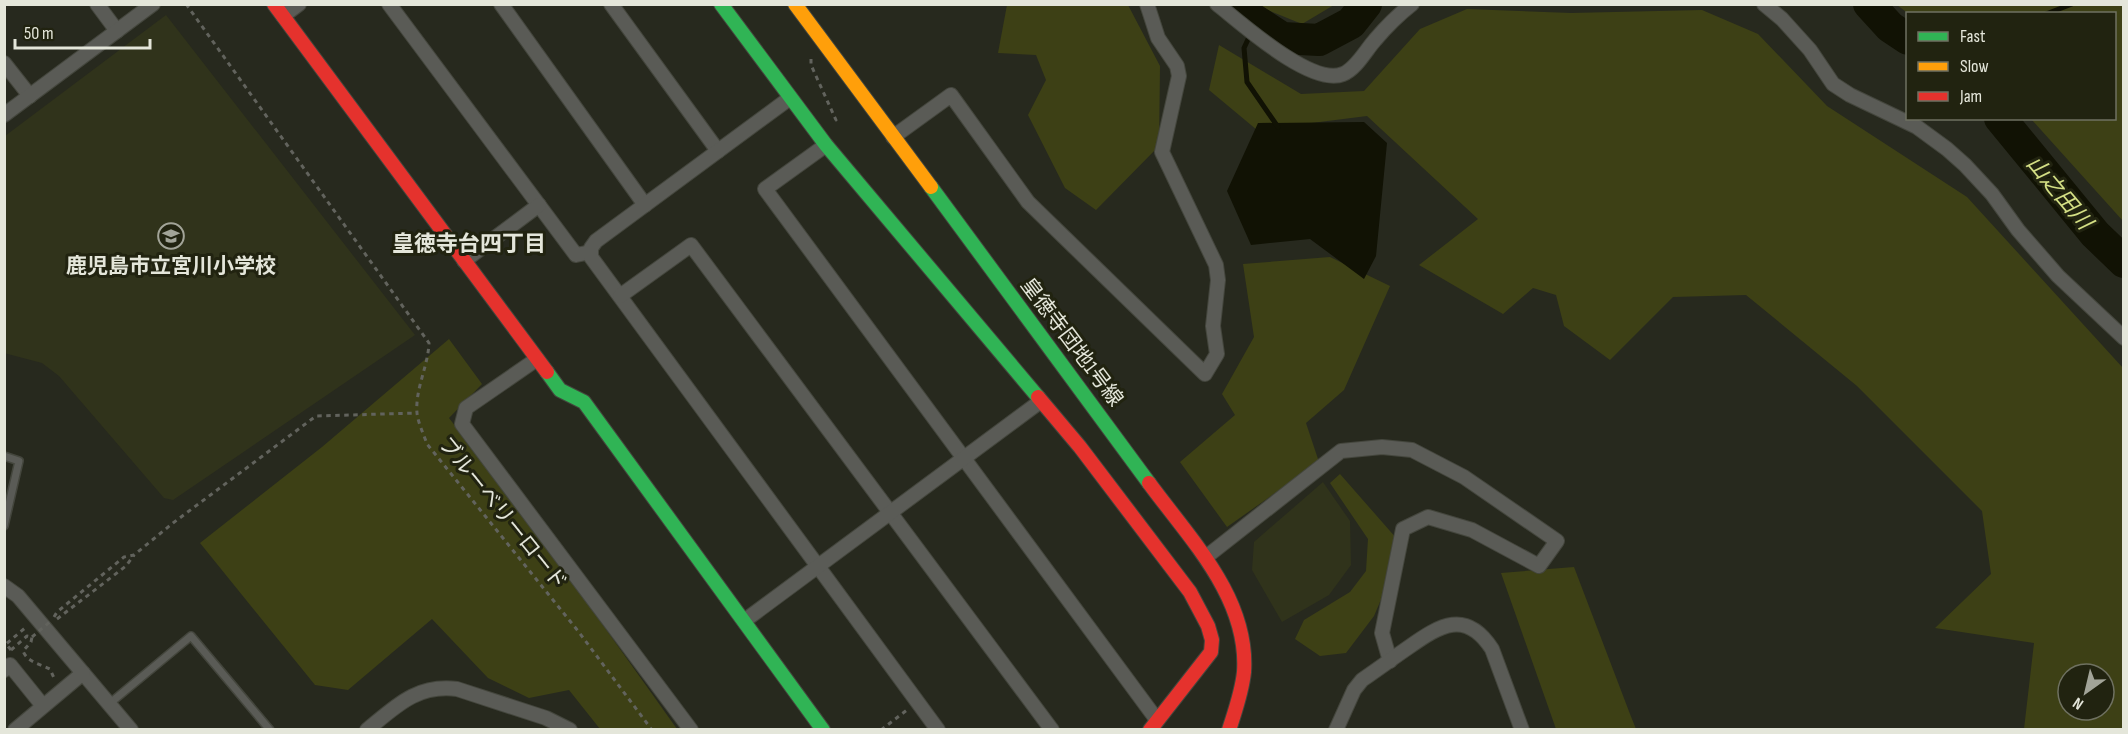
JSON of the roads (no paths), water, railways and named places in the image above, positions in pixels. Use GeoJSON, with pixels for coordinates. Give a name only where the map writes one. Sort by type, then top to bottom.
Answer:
{"type":"FeatureCollection","features":[{"type":"Feature","properties":{"kind":"street"},"geometry":{"type":"LineString","coordinates":[[98,4],[117,31]]}},
{"type":"Feature","properties":{"kind":"street"},"geometry":{"type":"LineString","coordinates":[[4,115],[153,4]]}},
{"type":"Feature","properties":{"kind":"street"},"geometry":{"type":"LineString","coordinates":[[274,4],[560,390],[584,402],[823,729]]}},
{"type":"Feature","properties":{"kind":"street"},"geometry":{"type":"LineString","coordinates":[[283,16],[299,4]]}},
{"type":"Feature","properties":{"kind":"street"},"geometry":{"type":"LineString","coordinates":[[389,4],[576,255],[591,252]]}},
{"type":"Feature","properties":{"kind":"street"},"geometry":{"type":"LineString","coordinates":[[501,4],[645,205]]}},
{"type":"Feature","properties":{"kind":"street"},"geometry":{"type":"LineString","coordinates":[[611,4],[718,151]]}},
{"type":"Feature","properties":{"kind":"street"},"geometry":{"type":"LineString","coordinates":[[721,4],[826,145],[1080,447],[1190,592],[1208,626],[1212,640],[1211,652],[1154,725],[964,458],[765,189],[826,145]]}},
{"type":"Feature","properties":{"kind":"street","name":"皇徳寺団地1号線"},"geometry":{"type":"LineString","coordinates":[[795,4],[1223,583],[1236,610],[1244,647],[1244,681],[1229,729]]}},
{"type":"Feature","properties":{"kind":"street"},"geometry":{"type":"LineString","coordinates":[[893,137],[951,95],[1028,202],[1204,374],[1217,354],[1213,326],[1218,280],[1216,265],[1162,152],[1179,76],[1177,66],[1158,38],[1148,4]]}},
{"type":"Feature","properties":{"kind":"street"},"geometry":{"type":"LineString","coordinates":[[1217,4],[1278,52],[1306,70],[1328,76],[1343,74],[1353,66],[1397,16],[1412,4]]}},
{"type":"Feature","properties":{"kind":"street"},"geometry":{"type":"LineString","coordinates":[[1764,4],[1782,19],[1810,50],[1833,84],[1850,95],[1917,128],[1965,165],[1992,194],[2018,230],[2058,276],[2124,338]]}},
{"type":"Feature","properties":{"kind":"street"},"geometry":{"type":"LineString","coordinates":[[4,63],[30,96]]}},
{"type":"Feature","properties":{"kind":"street"},"geometry":{"type":"LineString","coordinates":[[790,98],[596,241],[591,248],[591,257],[938,729]]}},
{"type":"Feature","properties":{"kind":"street"},"geometry":{"type":"LineString","coordinates":[[464,261],[539,205]]}},
{"type":"Feature","properties":{"kind":"street"},"geometry":{"type":"LineString","coordinates":[[620,296],[691,245],[1052,729]]}},
{"type":"Feature","properties":{"kind":"street"},"geometry":{"type":"LineString","coordinates":[[537,359],[466,408],[462,424],[690,729]]}},
{"type":"Feature","properties":{"kind":"street"},"geometry":{"type":"LineString","coordinates":[[744,621],[1041,401]]}},
{"type":"Feature","properties":{"kind":"street"},"geometry":{"type":"LineString","coordinates":[[1206,557],[1341,451],[1382,447],[1412,450],[1464,477],[1557,541],[1539,566],[1472,530],[1428,517],[1403,529],[1382,633],[1390,661]]}},
{"type":"Feature","properties":{"kind":"street"},"geometry":{"type":"LineString","coordinates":[[4,586],[18,596],[130,729]]}},
{"type":"Feature","properties":{"kind":"street"},"geometry":{"type":"LineString","coordinates":[[1336,729],[1354,690],[1362,680],[1434,629],[1448,624],[1465,625],[1476,629],[1492,649],[1522,729]]}},
{"type":"Feature","properties":{"kind":"street"},"geometry":{"type":"LineString","coordinates":[[4,670],[10,665],[43,706]]}},
{"type":"Feature","properties":{"kind":"street"},"geometry":{"type":"LineString","coordinates":[[15,729],[83,673]]}},
{"type":"Feature","properties":{"kind":"street"},"geometry":{"type":"LineString","coordinates":[[367,729],[403,700],[414,694],[442,687],[457,689],[570,729]]}},
{"type":"Feature","properties":{"kind":"lane"},"geometry":{"type":"LineString","coordinates":[[4,456],[20,461],[4,526]]}},
{"type":"Feature","properties":{"kind":"lane"},"geometry":{"type":"LineString","coordinates":[[109,704],[191,636],[270,729]]}},
{"type":"Feature","properties":{"kind":"waterway","name":"山之田川"},"geometry":{"type":"LineString","coordinates":[[1230,4],[1282,38],[1319,40],[1351,23],[1366,4]]}},
{"type":"Feature","properties":{"kind":"waterway","name":"山之田川"},"geometry":{"type":"LineString","coordinates":[[1869,4],[1890,27],[1906,38]]}},
{"type":"Feature","properties":{"kind":"waterway"},"geometry":{"type":"LineString","coordinates":[[2051,12],[2072,4]]}},
{"type":"Feature","properties":{"kind":"waterway"},"geometry":{"type":"LineString","coordinates":[[1256,22],[1244,48],[1247,82],[1278,127]]}},
{"type":"Feature","properties":{"kind":"waterway","name":"山之田川"},"geometry":{"type":"LineString","coordinates":[[2002,120],[2095,234],[2124,262]]}},
{"type":"Feature","properties":{"kind":"place","name":"鹿児島市立宮川小学校"},"geometry":{"type":"Point","coordinates":[171,236]}},
{"type":"Feature","properties":{"kind":"district","name":"皇徳寺台四丁目"},"geometry":{"type":"Point","coordinates":[469,243]}}]}
